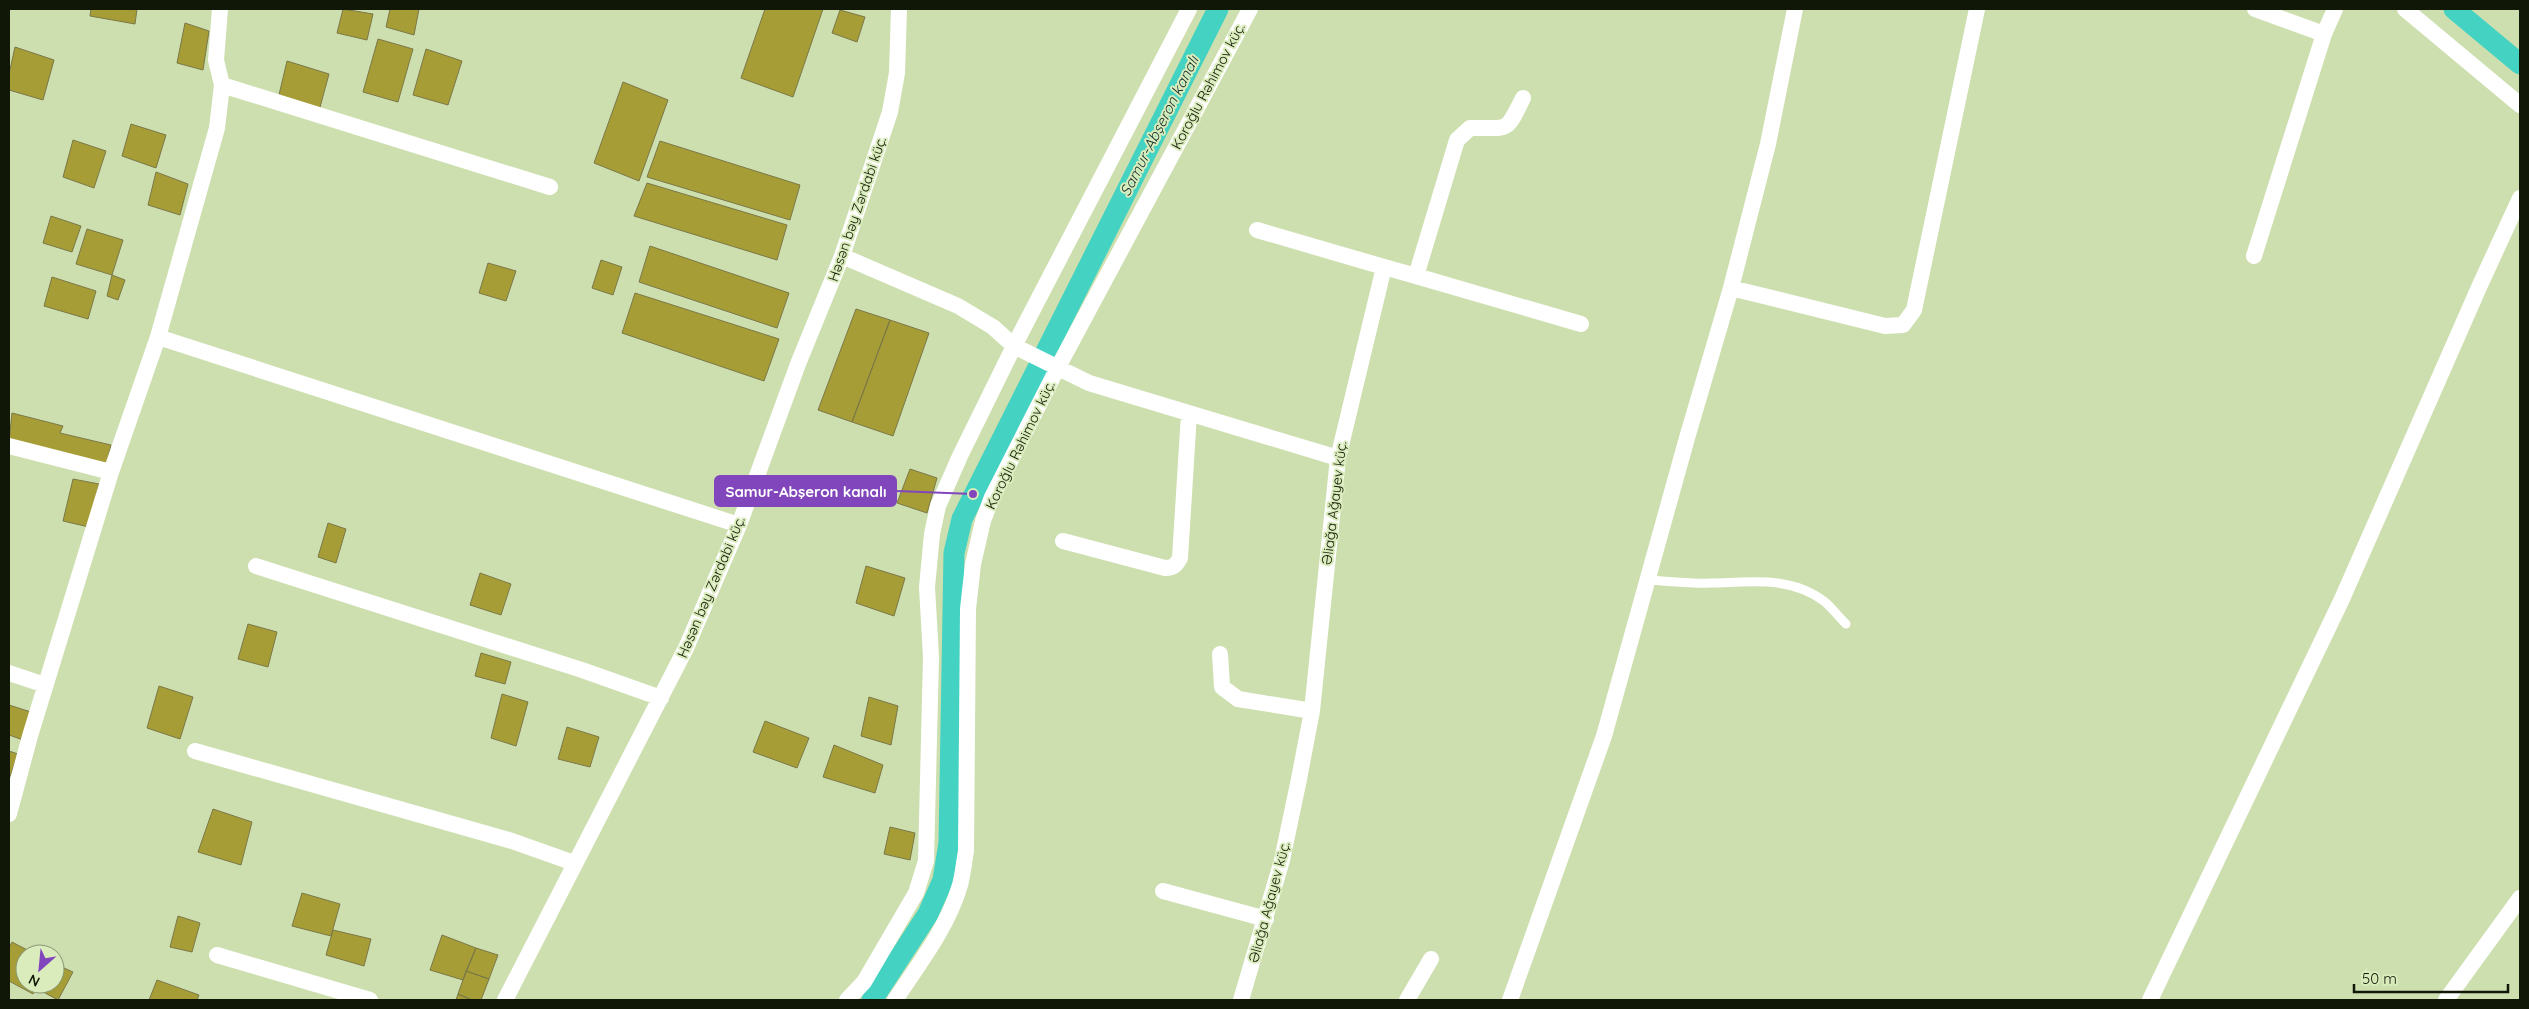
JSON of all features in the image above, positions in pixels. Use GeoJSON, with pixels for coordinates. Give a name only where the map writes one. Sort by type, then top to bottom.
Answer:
{"type":"FeatureCollection","features":[{"type":"Feature","properties":{"kind":"street"},"geometry":{"type":"LineString","coordinates":[[9,814],[45,685],[111,472],[158,337],[217,128],[222,84],[216,60],[220,9]]}},
{"type":"Feature","properties":{"kind":"street","name":"Həsən bəy Zərdabi küç."},"geometry":{"type":"LineString","coordinates":[[505,1000],[686,648],[739,525],[798,364],[842,256],[890,112],[897,73],[898,9]]}},
{"type":"Feature","properties":{"kind":"street"},"geometry":{"type":"LineString","coordinates":[[847,1000],[864,982],[916,894],[926,861],[931,657],[927,587],[932,534],[938,506],[956,464],[1014,346],[1189,9]]}},
{"type":"Feature","properties":{"kind":"street","name":"Koroğlu Rəhimov küç."},"geometry":{"type":"LineString","coordinates":[[895,1000],[932,942],[959,886],[966,851],[968,609],[974,564],[992,497],[1057,369],[1250,9]]}},
{"type":"Feature","properties":{"kind":"street"},"geometry":{"type":"LineString","coordinates":[[1510,1000],[1604,736],[1731,288],[1768,144],[1795,9]]}},
{"type":"Feature","properties":{"kind":"street"},"geometry":{"type":"LineString","coordinates":[[1731,288],[1885,326],[1903,325],[1914,310],[1977,9]]}},
{"type":"Feature","properties":{"kind":"street"},"geometry":{"type":"LineString","coordinates":[[2254,9],[2324,34]]}},
{"type":"Feature","properties":{"kind":"street"},"geometry":{"type":"LineString","coordinates":[[2254,256],[2324,34],[2335,9]]}},
{"type":"Feature","properties":{"kind":"street"},"geometry":{"type":"LineString","coordinates":[[2405,9],[2520,105]]}},
{"type":"Feature","properties":{"kind":"street"},"geometry":{"type":"LineString","coordinates":[[222,84],[550,187]]}},
{"type":"Feature","properties":{"kind":"street"},"geometry":{"type":"LineString","coordinates":[[1416,276],[1458,140],[1470,128],[1502,129],[1510,125],[1523,98]]}},
{"type":"Feature","properties":{"kind":"street"},"geometry":{"type":"LineString","coordinates":[[2150,1000],[2342,599],[2520,198]]}},
{"type":"Feature","properties":{"kind":"street"},"geometry":{"type":"LineString","coordinates":[[1257,230],[1581,324]]}},
{"type":"Feature","properties":{"kind":"street"},"geometry":{"type":"LineString","coordinates":[[842,256],[958,306],[993,327],[1014,346],[1057,369],[1120,395],[1338,458]]}},
{"type":"Feature","properties":{"kind":"street","name":"Əliağa Ağayev küç."},"geometry":{"type":"LineString","coordinates":[[1242,1000],[1282,860],[1312,711],[1338,458],[1384,267]]}},
{"type":"Feature","properties":{"kind":"street"},"geometry":{"type":"LineString","coordinates":[[158,337],[739,525]]}},
{"type":"Feature","properties":{"kind":"street"},"geometry":{"type":"LineString","coordinates":[[1063,541],[1165,568],[1172,568],[1176,564],[1180,558],[1189,414]]}},
{"type":"Feature","properties":{"kind":"street"},"geometry":{"type":"LineString","coordinates":[[9,446],[111,472]]}},
{"type":"Feature","properties":{"kind":"street"},"geometry":{"type":"LineString","coordinates":[[256,566],[582,670],[661,698]]}},
{"type":"Feature","properties":{"kind":"street"},"geometry":{"type":"LineString","coordinates":[[1220,654],[1222,688],[1238,699],[1312,711]]}},
{"type":"Feature","properties":{"kind":"street"},"geometry":{"type":"LineString","coordinates":[[9,673],[45,685]]}},
{"type":"Feature","properties":{"kind":"street"},"geometry":{"type":"LineString","coordinates":[[195,750],[512,841],[574,863]]}},
{"type":"Feature","properties":{"kind":"street"},"geometry":{"type":"LineString","coordinates":[[1163,891],[1266,919]]}},
{"type":"Feature","properties":{"kind":"street"},"geometry":{"type":"LineString","coordinates":[[2446,1000],[2520,898]]}},
{"type":"Feature","properties":{"kind":"street"},"geometry":{"type":"LineString","coordinates":[[217,955],[370,1000]]}},
{"type":"Feature","properties":{"kind":"street"},"geometry":{"type":"LineString","coordinates":[[1407,1000],[1431,959]]}},
{"type":"Feature","properties":{"kind":"lane"},"geometry":{"type":"LineString","coordinates":[[1648,580],[1710,583],[1766,581],[1788,584],[1803,589],[1825,602],[1846,624]]}},
{"type":"Feature","properties":{"kind":"building"},"geometry":{"type":"Polygon","coordinates":[[[91,9],[137,9],[135,24],[90,16],[91,9]]]}},
{"type":"Feature","properties":{"kind":"building"},"geometry":{"type":"Polygon","coordinates":[[[343,9],[373,14],[367,40],[337,33],[343,9]]]}},
{"type":"Feature","properties":{"kind":"building"},"geometry":{"type":"Polygon","coordinates":[[[390,9],[419,9],[414,35],[386,27],[390,9]]]}},
{"type":"Feature","properties":{"kind":"building"},"geometry":{"type":"Polygon","coordinates":[[[765,9],[823,9],[793,97],[741,78],[765,9]]]}},
{"type":"Feature","properties":{"kind":"building"},"geometry":{"type":"Polygon","coordinates":[[[840,10],[865,17],[857,42],[832,33],[840,10]]]}},
{"type":"Feature","properties":{"kind":"building"},"geometry":{"type":"Polygon","coordinates":[[[185,23],[209,31],[203,70],[177,63],[185,23]]]}},
{"type":"Feature","properties":{"kind":"building"},"geometry":{"type":"Polygon","coordinates":[[[378,39],[413,49],[398,102],[363,92],[378,39]]]}},
{"type":"Feature","properties":{"kind":"building"},"geometry":{"type":"Polygon","coordinates":[[[15,47],[54,60],[43,100],[9,90],[9,74],[15,47]]]}},
{"type":"Feature","properties":{"kind":"building"},"geometry":{"type":"Polygon","coordinates":[[[426,49],[462,61],[448,105],[413,95],[426,49]]]}},
{"type":"Feature","properties":{"kind":"building"},"geometry":{"type":"Polygon","coordinates":[[[287,61],[329,74],[319,111],[278,99],[287,61]]]}},
{"type":"Feature","properties":{"kind":"building"},"geometry":{"type":"Polygon","coordinates":[[[623,82],[668,100],[639,181],[594,163],[623,82]]]}},
{"type":"Feature","properties":{"kind":"building"},"geometry":{"type":"Polygon","coordinates":[[[131,124],[166,135],[156,168],[122,156],[131,124]]]}},
{"type":"Feature","properties":{"kind":"building"},"geometry":{"type":"Polygon","coordinates":[[[73,140],[106,151],[94,188],[63,177],[73,140]]]}},
{"type":"Feature","properties":{"kind":"building"},"geometry":{"type":"Polygon","coordinates":[[[660,141],[800,185],[790,220],[647,177],[660,141]]]}},
{"type":"Feature","properties":{"kind":"building"},"geometry":{"type":"Polygon","coordinates":[[[156,172],[188,184],[180,215],[148,205],[156,172]]]}},
{"type":"Feature","properties":{"kind":"building"},"geometry":{"type":"Polygon","coordinates":[[[647,183],[787,225],[777,260],[634,216],[647,183]]]}},
{"type":"Feature","properties":{"kind":"building"},"geometry":{"type":"Polygon","coordinates":[[[51,216],[81,226],[72,252],[43,243],[51,216]]]}},
{"type":"Feature","properties":{"kind":"building"},"geometry":{"type":"Polygon","coordinates":[[[87,229],[123,240],[112,275],[76,264],[87,229]]]}},
{"type":"Feature","properties":{"kind":"building"},"geometry":{"type":"Polygon","coordinates":[[[650,246],[789,293],[777,328],[639,282],[650,246]]]}},
{"type":"Feature","properties":{"kind":"building"},"geometry":{"type":"Polygon","coordinates":[[[601,260],[622,267],[613,295],[592,288],[601,260]]]}},
{"type":"Feature","properties":{"kind":"building"},"geometry":{"type":"Polygon","coordinates":[[[488,263],[516,271],[506,301],[479,293],[488,263]]]}},
{"type":"Feature","properties":{"kind":"building"},"geometry":{"type":"Polygon","coordinates":[[[112,275],[125,280],[118,300],[107,296],[112,275]]]}},
{"type":"Feature","properties":{"kind":"building"},"geometry":{"type":"Polygon","coordinates":[[[52,277],[96,291],[88,319],[44,306],[52,277]]]}},
{"type":"Feature","properties":{"kind":"building"},"geometry":{"type":"Polygon","coordinates":[[[635,293],[779,339],[764,381],[622,333],[635,293]]]}},
{"type":"Feature","properties":{"kind":"building"},"geometry":{"type":"Polygon","coordinates":[[[856,309],[890,320],[852,422],[818,410],[856,309]]]}},
{"type":"Feature","properties":{"kind":"building"},"geometry":{"type":"Polygon","coordinates":[[[890,320],[929,333],[893,436],[852,422],[890,320]]]}},
{"type":"Feature","properties":{"kind":"building"},"geometry":{"type":"Polygon","coordinates":[[[12,413],[63,426],[60,433],[111,445],[106,466],[9,441],[12,413]]]}},
{"type":"Feature","properties":{"kind":"building"},"geometry":{"type":"Polygon","coordinates":[[[910,469],[937,478],[927,513],[897,503],[910,469]]]}},
{"type":"Feature","properties":{"kind":"building"},"geometry":{"type":"Polygon","coordinates":[[[73,479],[99,484],[89,527],[63,521],[73,479]]]}},
{"type":"Feature","properties":{"kind":"building"},"geometry":{"type":"Polygon","coordinates":[[[328,523],[346,529],[336,563],[318,557],[328,523]]]}},
{"type":"Feature","properties":{"kind":"building"},"geometry":{"type":"Polygon","coordinates":[[[866,566],[905,578],[894,616],[856,603],[866,566]]]}},
{"type":"Feature","properties":{"kind":"building"},"geometry":{"type":"Polygon","coordinates":[[[480,573],[511,584],[501,615],[470,605],[480,573]]]}},
{"type":"Feature","properties":{"kind":"building"},"geometry":{"type":"Polygon","coordinates":[[[248,624],[277,632],[268,667],[238,659],[248,624]]]}},
{"type":"Feature","properties":{"kind":"building"},"geometry":{"type":"Polygon","coordinates":[[[481,653],[511,662],[505,684],[475,676],[481,653]]]}},
{"type":"Feature","properties":{"kind":"building"},"geometry":{"type":"Polygon","coordinates":[[[159,686],[193,697],[180,739],[147,728],[159,686]]]}},
{"type":"Feature","properties":{"kind":"building"},"geometry":{"type":"Polygon","coordinates":[[[502,694],[528,702],[516,746],[491,738],[502,694]]]}},
{"type":"Feature","properties":{"kind":"building"},"geometry":{"type":"Polygon","coordinates":[[[869,697],[898,706],[891,745],[861,736],[869,697]]]}},
{"type":"Feature","properties":{"kind":"building"},"geometry":{"type":"Polygon","coordinates":[[[9,705],[31,712],[23,740],[9,735],[9,705]]]}},
{"type":"Feature","properties":{"kind":"building"},"geometry":{"type":"Polygon","coordinates":[[[765,721],[809,738],[797,768],[753,752],[765,721]]]}},
{"type":"Feature","properties":{"kind":"building"},"geometry":{"type":"Polygon","coordinates":[[[567,727],[599,737],[590,767],[558,759],[567,727]]]}},
{"type":"Feature","properties":{"kind":"building"},"geometry":{"type":"Polygon","coordinates":[[[834,745],[883,765],[875,793],[823,777],[834,745]]]}},
{"type":"Feature","properties":{"kind":"building"},"geometry":{"type":"Polygon","coordinates":[[[9,751],[18,754],[9,779],[9,751]]]}},
{"type":"Feature","properties":{"kind":"building"},"geometry":{"type":"Polygon","coordinates":[[[213,809],[252,822],[241,865],[198,852],[213,809]]]}},
{"type":"Feature","properties":{"kind":"building"},"geometry":{"type":"Polygon","coordinates":[[[890,827],[915,833],[910,860],[884,854],[890,827]]]}},
{"type":"Feature","properties":{"kind":"building"},"geometry":{"type":"Polygon","coordinates":[[[302,893],[340,904],[331,936],[292,926],[302,893]]]}},
{"type":"Feature","properties":{"kind":"building"},"geometry":{"type":"Polygon","coordinates":[[[178,916],[200,923],[192,952],[170,947],[178,916]]]}},
{"type":"Feature","properties":{"kind":"building"},"geometry":{"type":"Polygon","coordinates":[[[333,930],[371,939],[364,966],[326,955],[333,930]]]}},
{"type":"Feature","properties":{"kind":"building"},"geometry":{"type":"Polygon","coordinates":[[[442,935],[476,948],[463,980],[430,970],[442,935]]]}},
{"type":"Feature","properties":{"kind":"building"},"geometry":{"type":"Polygon","coordinates":[[[12,942],[16,944],[15,984],[9,981],[9,948],[12,942]]]}},
{"type":"Feature","properties":{"kind":"building"},"geometry":{"type":"Polygon","coordinates":[[[476,948],[498,955],[489,979],[466,971],[476,948]]]}},
{"type":"Feature","properties":{"kind":"building"},"geometry":{"type":"Polygon","coordinates":[[[65,968],[73,972],[65,987],[65,968]]]}},
{"type":"Feature","properties":{"kind":"building"},"geometry":{"type":"Polygon","coordinates":[[[466,971],[489,979],[481,1000],[472,1000],[458,994],[466,971]]]}},
{"type":"Feature","properties":{"kind":"building"},"geometry":{"type":"Polygon","coordinates":[[[157,980],[199,995],[197,1000],[149,1000],[157,980]]]}},
{"type":"Feature","properties":{"kind":"building"},"geometry":{"type":"Polygon","coordinates":[[[47,994],[61,994],[58,1000],[47,994]]]}},
{"type":"Feature","properties":{"kind":"building"},"geometry":{"type":"Polygon","coordinates":[[[458,994],[472,1000],[456,1000],[458,994]]]}},
{"type":"Feature","properties":{"kind":"waterway","name":"Samur-Abşeron kanalı"},"geometry":{"type":"LineString","coordinates":[[872,1000],[928,914],[943,880],[949,843],[954,553],[962,519],[1218,9]]}},
{"type":"Feature","properties":{"kind":"waterway","name":"Samur-Abşeron kanalı"},"geometry":{"type":"LineString","coordinates":[[2454,9],[2520,64]]}},
{"type":"Feature","properties":{"kind":"place","name":"Samur-Abşeron kanalı"},"geometry":{"type":"Point","coordinates":[973,494]}}]}
